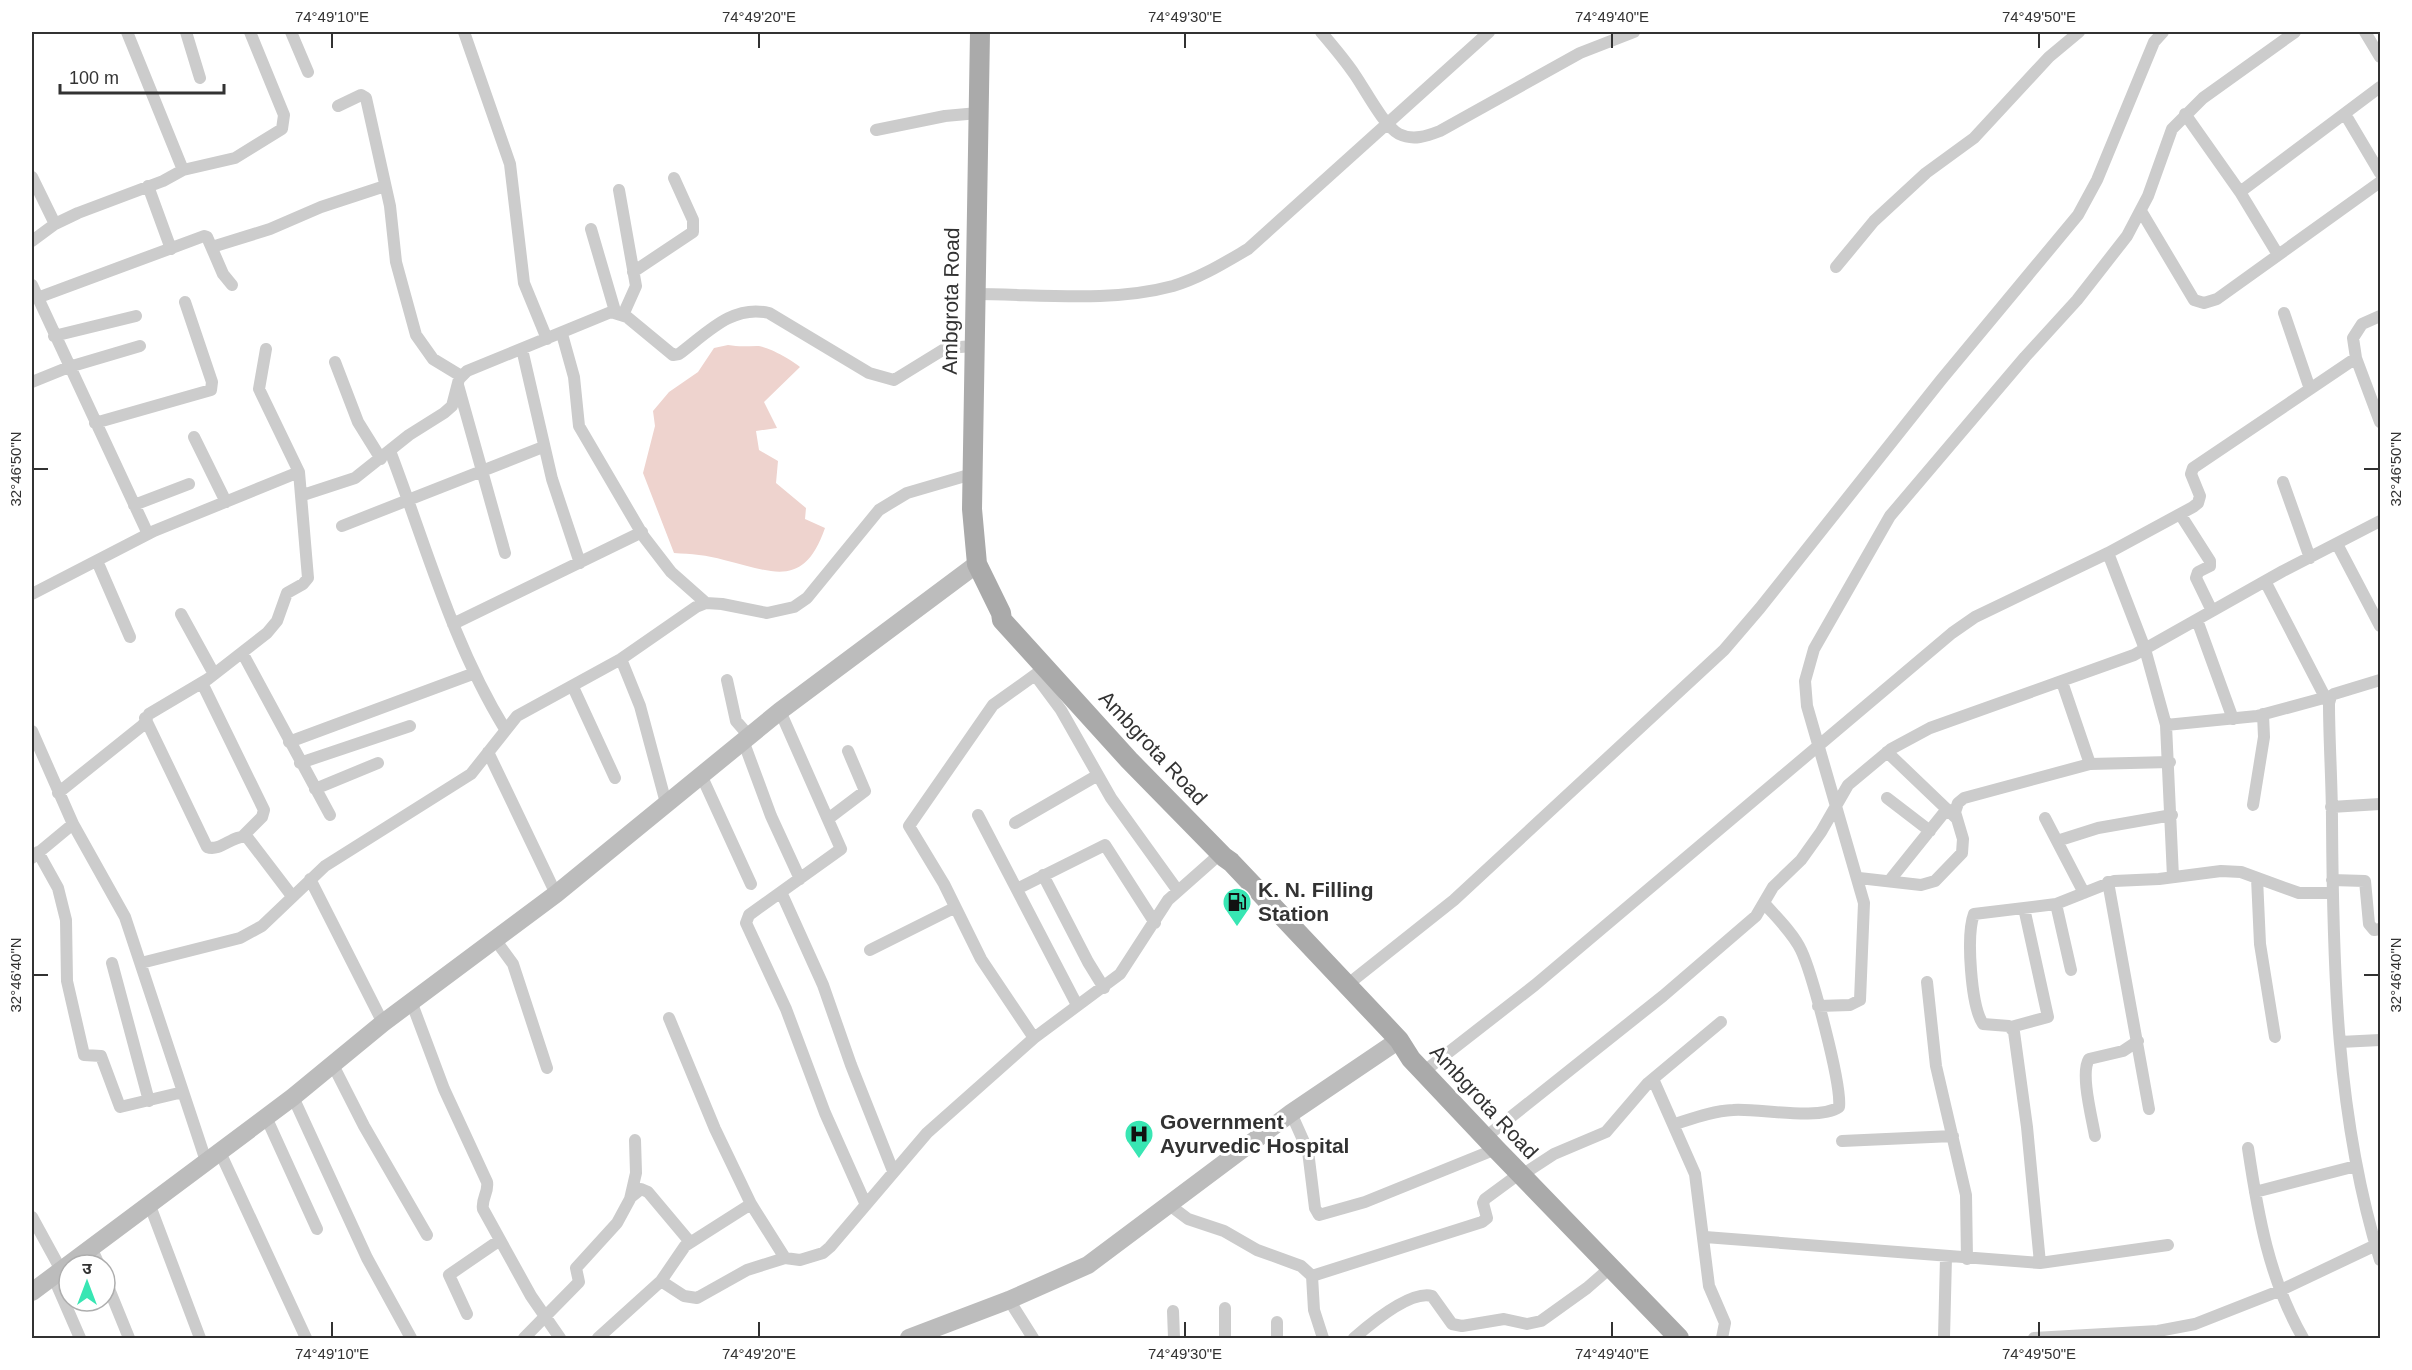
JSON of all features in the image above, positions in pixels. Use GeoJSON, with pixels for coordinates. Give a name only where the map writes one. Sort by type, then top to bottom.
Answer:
{"type":"FeatureCollection","features":[{"type":"Feature","properties":{"kind":"main road","name":"Ambgrota Road"},"geometry":{"type":"LineString","coordinates":[[980,32],[972,474],[977,564],[1001,613],[1002,620],[1041,671],[1347,985],[1402,1044],[1411,1059],[1524,1172],[1610,1268],[1679,1338]]}},
{"type":"Feature","properties":{"kind":"main road"},"geometry":{"type":"LineString","coordinates":[[1001,613],[1051,657],[1211,833],[1228,853],[1223,856]]}},
{"type":"Feature","properties":{"kind":"main road"},"geometry":{"type":"LineString","coordinates":[[1402,1044],[1415,1050],[1431,1066],[1494,1141]]}},
{"type":"Feature","properties":{"kind":"main road"},"geometry":{"type":"LineString","coordinates":[[1524,1172],[1694,1338]]}},
{"type":"Feature","properties":{"kind":"street"},"geometry":{"type":"LineString","coordinates":[[127,32],[183,170]]}},
{"type":"Feature","properties":{"kind":"street"},"geometry":{"type":"LineString","coordinates":[[186,32],[200,78]]}},
{"type":"Feature","properties":{"kind":"street"},"geometry":{"type":"LineString","coordinates":[[32,242],[55,224],[183,170],[236,158],[285,125],[284,115],[250,32]]}},
{"type":"Feature","properties":{"kind":"street"},"geometry":{"type":"LineString","coordinates":[[291,32],[308,72]]}},
{"type":"Feature","properties":{"kind":"street"},"geometry":{"type":"LineString","coordinates":[[464,32],[510,164],[524,283],[547,339]]}},
{"type":"Feature","properties":{"kind":"street"},"geometry":{"type":"LineString","coordinates":[[1321,32],[1359,81],[1388,124],[1399,134],[1410,138],[1424,137],[1580,53],[1634,32]]}},
{"type":"Feature","properties":{"kind":"street"},"geometry":{"type":"LineString","coordinates":[[974,294],[1134,293],[1174,285],[1203,274],[1248,249],[1489,32]]}},
{"type":"Feature","properties":{"kind":"street"},"geometry":{"type":"LineString","coordinates":[[1836,267],[1874,221],[1926,173],[1974,138],[2049,57],[2079,32]]}},
{"type":"Feature","properties":{"kind":"street"},"geometry":{"type":"LineString","coordinates":[[1347,985],[1454,900],[1677,695],[1724,650],[1760,608],[1877,459],[2078,215],[2097,180],[2154,42],[2163,32]]}},
{"type":"Feature","properties":{"kind":"street"},"geometry":{"type":"LineString","coordinates":[[1818,1006],[1850,1005],[1860,1000],[1864,917],[1859,878],[1818,747],[1805,695],[1806,669],[1814,649],[1853,577],[1890,516],[2025,357],[2077,300],[2127,236],[2141,211],[2172,129],[2185,114],[2295,32]]}},
{"type":"Feature","properties":{"kind":"street"},"geometry":{"type":"LineString","coordinates":[[2365,32],[2380,57]]}},
{"type":"Feature","properties":{"kind":"street"},"geometry":{"type":"LineString","coordinates":[[2240,192],[2380,87]]}},
{"type":"Feature","properties":{"kind":"street"},"geometry":{"type":"LineString","coordinates":[[338,106],[360,95],[366,98],[385,186],[396,262],[416,335],[424,350],[459,380],[481,471],[505,553]]}},
{"type":"Feature","properties":{"kind":"street"},"geometry":{"type":"LineString","coordinates":[[876,130],[945,116],[978,113]]}},
{"type":"Feature","properties":{"kind":"street"},"geometry":{"type":"LineString","coordinates":[[2185,114],[2240,192],[2277,253]]}},
{"type":"Feature","properties":{"kind":"street"},"geometry":{"type":"LineString","coordinates":[[2344,114],[2380,173]]}},
{"type":"Feature","properties":{"kind":"street"},"geometry":{"type":"LineString","coordinates":[[32,177],[55,224]]}},
{"type":"Feature","properties":{"kind":"street"},"geometry":{"type":"LineString","coordinates":[[633,272],[693,232],[693,220],[674,178]]}},
{"type":"Feature","properties":{"kind":"street"},"geometry":{"type":"LineString","coordinates":[[2141,211],[2194,300],[2198,303],[2217,299],[2277,253],[2380,182]]}},
{"type":"Feature","properties":{"kind":"street"},"geometry":{"type":"LineString","coordinates":[[148,186],[171,249]]}},
{"type":"Feature","properties":{"kind":"street"},"geometry":{"type":"LineString","coordinates":[[212,247],[270,229],[321,207],[385,186]]}},
{"type":"Feature","properties":{"kind":"street"},"geometry":{"type":"LineString","coordinates":[[303,495],[356,478],[452,406],[459,380],[467,371],[619,313],[635,292],[619,190]]}},
{"type":"Feature","properties":{"kind":"street"},"geometry":{"type":"LineString","coordinates":[[591,229],[619,313],[673,355],[679,354],[735,313],[757,310],[769,312],[869,373],[894,380],[946,348],[974,346]]}},
{"type":"Feature","properties":{"kind":"street"},"geometry":{"type":"LineString","coordinates":[[37,306],[204,236],[207,237],[223,274],[232,285]]}},
{"type":"Feature","properties":{"kind":"street"},"geometry":{"type":"LineString","coordinates":[[32,285],[37,306],[54,336],[148,534]]}},
{"type":"Feature","properties":{"kind":"street"},"geometry":{"type":"LineString","coordinates":[[95,423],[212,390],[212,382],[185,302]]}},
{"type":"Feature","properties":{"kind":"street"},"geometry":{"type":"LineString","coordinates":[[2284,312],[2310,389]]}},
{"type":"Feature","properties":{"kind":"street"},"geometry":{"type":"LineString","coordinates":[[54,336],[136,316]]}},
{"type":"Feature","properties":{"kind":"street"},"geometry":{"type":"LineString","coordinates":[[2380,316],[2362,324],[2354,333],[2353,345],[2356,358],[2376,400],[2380,422]]}},
{"type":"Feature","properties":{"kind":"street"},"geometry":{"type":"LineString","coordinates":[[561,334],[574,377],[579,426],[642,532],[671,572],[706,603]]}},
{"type":"Feature","properties":{"kind":"street"},"geometry":{"type":"LineString","coordinates":[[32,382],[69,367],[140,346]]}},
{"type":"Feature","properties":{"kind":"street"},"geometry":{"type":"LineString","coordinates":[[58,793],[143,725],[145,718],[202,683],[243,654],[272,627],[290,590],[303,584],[308,578],[303,495],[299,472],[259,389],[267,349]]}},
{"type":"Feature","properties":{"kind":"street"},"geometry":{"type":"LineString","coordinates":[[522,350],[543,447],[580,563]]}},
{"type":"Feature","properties":{"kind":"street"},"geometry":{"type":"LineString","coordinates":[[1431,1066],[1535,985],[1933,649],[1975,617],[2108,553],[2180,514],[2200,500],[2191,474],[2193,468],[2356,358]]}},
{"type":"Feature","properties":{"kind":"street"},"geometry":{"type":"LineString","coordinates":[[335,362],[358,422],[386,455],[409,501],[440,594],[475,673],[505,729]]}},
{"type":"Feature","properties":{"kind":"street"},"geometry":{"type":"LineString","coordinates":[[194,436],[226,502]]}},
{"type":"Feature","properties":{"kind":"street"},"geometry":{"type":"LineString","coordinates":[[342,526],[543,447]]}},
{"type":"Feature","properties":{"kind":"street"},"geometry":{"type":"LineString","coordinates":[[32,594],[148,534],[299,472]]}},
{"type":"Feature","properties":{"kind":"street"},"geometry":{"type":"LineString","coordinates":[[141,963],[240,938],[262,926],[325,866],[471,774],[505,729],[528,708],[573,687],[621,659],[696,607],[706,603],[767,613],[794,607],[807,598],[879,510],[907,493],[972,474]]}},
{"type":"Feature","properties":{"kind":"street"},"geometry":{"type":"LineString","coordinates":[[2283,482],[2310,558]]}},
{"type":"Feature","properties":{"kind":"street"},"geometry":{"type":"LineString","coordinates":[[135,505],[189,484]]}},
{"type":"Feature","properties":{"kind":"street"},"geometry":{"type":"LineString","coordinates":[[2180,514],[2210,561],[2210,566],[2198,572],[2196,578],[2212,611]]}},
{"type":"Feature","properties":{"kind":"street"},"geometry":{"type":"LineString","coordinates":[[1292,1113],[1308,1151],[1315,1208],[1319,1215],[1365,1202],[1494,1141],[1756,916],[1773,887],[1801,860],[1848,785],[1887,752],[1930,728],[2062,682],[2145,649],[2265,581],[2380,521]]}},
{"type":"Feature","properties":{"kind":"street"},"geometry":{"type":"LineString","coordinates":[[453,624],[642,532]]}},
{"type":"Feature","properties":{"kind":"street"},"geometry":{"type":"LineString","coordinates":[[2337,544],[2380,626]]}},
{"type":"Feature","properties":{"kind":"street"},"geometry":{"type":"LineString","coordinates":[[2108,553],[2145,649],[2166,725],[2170,762],[2173,877]]}},
{"type":"Feature","properties":{"kind":"street"},"geometry":{"type":"LineString","coordinates":[[97,561],[130,637]]}},
{"type":"Feature","properties":{"kind":"street"},"geometry":{"type":"LineString","coordinates":[[83,1253],[293,1097],[411,1001],[556,894],[780,711],[977,564]]}},
{"type":"Feature","properties":{"kind":"street"},"geometry":{"type":"LineString","coordinates":[[2265,581],[2328,696],[2332,893],[2347,1121],[2380,1260]]}},
{"type":"Feature","properties":{"kind":"street"},"geometry":{"type":"LineString","coordinates":[[181,614],[214,674]]}},
{"type":"Feature","properties":{"kind":"street"},"geometry":{"type":"LineString","coordinates":[[2197,620],[2233,719]]}},
{"type":"Feature","properties":{"kind":"street"},"geometry":{"type":"LineString","coordinates":[[243,654],[330,815]]}},
{"type":"Feature","properties":{"kind":"street"},"geometry":{"type":"LineString","coordinates":[[621,659],[640,706],[666,803]]}},
{"type":"Feature","properties":{"kind":"street"},"geometry":{"type":"LineString","coordinates":[[1034,1038],[987,969],[954,908],[944,884],[910,829],[910,824],[993,705],[1041,671],[1098,776],[1178,891]]}},
{"type":"Feature","properties":{"kind":"street"},"geometry":{"type":"LineString","coordinates":[[289,742],[475,673]]}},
{"type":"Feature","properties":{"kind":"street"},"geometry":{"type":"LineString","coordinates":[[727,680],[736,721],[747,740],[766,806],[800,879]]}},
{"type":"Feature","properties":{"kind":"street"},"geometry":{"type":"LineString","coordinates":[[2166,725],[2263,714],[2380,680]]}},
{"type":"Feature","properties":{"kind":"street"},"geometry":{"type":"LineString","coordinates":[[2062,682],[2090,764]]}},
{"type":"Feature","properties":{"kind":"street"},"geometry":{"type":"LineString","coordinates":[[145,718],[207,848],[213,849],[243,836],[262,817],[264,810],[202,683]]}},
{"type":"Feature","properties":{"kind":"street"},"geometry":{"type":"LineString","coordinates":[[573,687],[615,778]]}},
{"type":"Feature","properties":{"kind":"street"},"geometry":{"type":"LineString","coordinates":[[780,711],[841,849],[749,915],[746,923],[786,1009],[825,1113],[866,1205]]}},
{"type":"Feature","properties":{"kind":"street"},"geometry":{"type":"LineString","coordinates":[[2253,805],[2264,737],[2263,714]]}},
{"type":"Feature","properties":{"kind":"street"},"geometry":{"type":"LineString","coordinates":[[300,763],[410,726]]}},
{"type":"Feature","properties":{"kind":"street"},"geometry":{"type":"LineString","coordinates":[[32,731],[73,824],[120,905],[183,1092],[306,1338]]}},
{"type":"Feature","properties":{"kind":"street"},"geometry":{"type":"LineString","coordinates":[[828,819],[865,791],[848,751]]}},
{"type":"Feature","properties":{"kind":"street"},"geometry":{"type":"LineString","coordinates":[[488,752],[556,894]]}},
{"type":"Feature","properties":{"kind":"street"},"geometry":{"type":"LineString","coordinates":[[1859,878],[1922,885],[1935,881],[1962,853],[1963,839],[1952,814],[1887,752]]}},
{"type":"Feature","properties":{"kind":"street"},"geometry":{"type":"LineString","coordinates":[[1890,880],[1930,831],[1952,814],[1964,798],[2090,764],[2170,762]]}},
{"type":"Feature","properties":{"kind":"street"},"geometry":{"type":"LineString","coordinates":[[315,789],[378,763]]}},
{"type":"Feature","properties":{"kind":"street"},"geometry":{"type":"LineString","coordinates":[[1016,823],[1098,776]]}},
{"type":"Feature","properties":{"kind":"street"},"geometry":{"type":"LineString","coordinates":[[702,777],[751,884]]}},
{"type":"Feature","properties":{"kind":"street"},"geometry":{"type":"LineString","coordinates":[[1887,798],[1930,831]]}},
{"type":"Feature","properties":{"kind":"street"},"geometry":{"type":"LineString","coordinates":[[2331,807],[2380,804]]}},
{"type":"Feature","properties":{"kind":"street"},"geometry":{"type":"LineString","coordinates":[[2057,842],[2098,828],[2172,815]]}},
{"type":"Feature","properties":{"kind":"street"},"geometry":{"type":"LineString","coordinates":[[978,816],[1077,1005]]}},
{"type":"Feature","properties":{"kind":"street"},"geometry":{"type":"LineString","coordinates":[[2045,818],[2084,893]]}},
{"type":"Feature","properties":{"kind":"street"},"geometry":{"type":"LineString","coordinates":[[73,824],[35,855],[58,888],[66,920],[67,981],[84,1054],[101,1056],[120,1107],[183,1092]]}},
{"type":"Feature","properties":{"kind":"street"},"geometry":{"type":"LineString","coordinates":[[243,836],[252,840],[292,896]]}},
{"type":"Feature","properties":{"kind":"street"},"geometry":{"type":"LineString","coordinates":[[1017,889],[1105,845],[1155,923]]}},
{"type":"Feature","properties":{"kind":"street"},"geometry":{"type":"LineString","coordinates":[[661,1281],[684,1296],[697,1298],[747,1270],[785,1258],[800,1260],[823,1253],[927,1133],[1034,1038],[1077,1005],[1104,988],[1127,966],[1164,907],[1178,891],[1223,856]]}},
{"type":"Feature","properties":{"kind":"street"},"geometry":{"type":"LineString","coordinates":[[2024,908],[2048,1017],[2011,1027],[1986,1026],[1979,1017],[1972,978],[1972,919],[1977,912],[2056,904],[2108,882],[2229,871],[2299,893],[2332,893]]}},
{"type":"Feature","properties":{"kind":"street"},"geometry":{"type":"LineString","coordinates":[[1043,875],[1104,988]]}},
{"type":"Feature","properties":{"kind":"street"},"geometry":{"type":"LineString","coordinates":[[2257,878],[2260,944],[2275,1037]]}},
{"type":"Feature","properties":{"kind":"street"},"geometry":{"type":"LineString","coordinates":[[310,879],[383,1023]]}},
{"type":"Feature","properties":{"kind":"street"},"geometry":{"type":"LineString","coordinates":[[2332,880],[2365,881],[2369,924],[2374,930],[2380,929]]}},
{"type":"Feature","properties":{"kind":"street"},"geometry":{"type":"LineString","coordinates":[[2108,882],[2149,1109]]}},
{"type":"Feature","properties":{"kind":"street"},"geometry":{"type":"LineString","coordinates":[[781,892],[823,985],[851,1065],[893,1171]]}},
{"type":"Feature","properties":{"kind":"street"},"geometry":{"type":"LineString","coordinates":[[1675,1124],[1725,1110],[1791,1113],[1828,1112],[1839,1107],[1808,966],[1800,948],[1764,903]]}},
{"type":"Feature","properties":{"kind":"street"},"geometry":{"type":"LineString","coordinates":[[2056,904],[2071,970]]}},
{"type":"Feature","properties":{"kind":"street"},"geometry":{"type":"LineString","coordinates":[[870,950],[954,908]]}},
{"type":"Feature","properties":{"kind":"street"},"geometry":{"type":"LineString","coordinates":[[494,938],[513,964],[547,1068]]}},
{"type":"Feature","properties":{"kind":"street"},"geometry":{"type":"LineString","coordinates":[[112,963],[149,1101]]}},
{"type":"Feature","properties":{"kind":"street"},"geometry":{"type":"LineString","coordinates":[[1927,982],[1931,1040],[1968,1210],[1967,1259]]}},
{"type":"Feature","properties":{"kind":"street"},"geometry":{"type":"LineString","coordinates":[[411,1001],[444,1089],[487,1182],[488,1190],[483,1200],[483,1209],[544,1317],[560,1338]]}},
{"type":"Feature","properties":{"kind":"street"},"geometry":{"type":"LineString","coordinates":[[669,1018],[715,1129],[751,1204],[785,1258]]}},
{"type":"Feature","properties":{"kind":"street"},"geometry":{"type":"LineString","coordinates":[[1312,1276],[1482,1222],[1487,1218],[1483,1203],[1485,1198],[1554,1154],[1606,1132],[1653,1079],[1721,1022]]}},
{"type":"Feature","properties":{"kind":"street"},"geometry":{"type":"LineString","coordinates":[[2011,1027],[2014,1032],[2027,1127],[2040,1263]]}},
{"type":"Feature","properties":{"kind":"street"},"geometry":{"type":"LineString","coordinates":[[2340,1042],[2380,1040]]}},
{"type":"Feature","properties":{"kind":"street"},"geometry":{"type":"LineString","coordinates":[[2095,1136],[2086,1077],[2086,1062],[2089,1059],[2123,1051],[2138,1041]]}},
{"type":"Feature","properties":{"kind":"street"},"geometry":{"type":"LineString","coordinates":[[909,1338],[1088,1265],[1292,1113],[1402,1044]]}},
{"type":"Feature","properties":{"kind":"street"},"geometry":{"type":"LineString","coordinates":[[333,1065],[364,1126],[427,1236]]}},
{"type":"Feature","properties":{"kind":"street"},"geometry":{"type":"LineString","coordinates":[[1653,1079],[1675,1124],[1695,1174],[1705,1237],[1709,1286],[1725,1323],[1722,1338]]}},
{"type":"Feature","properties":{"kind":"street"},"geometry":{"type":"LineString","coordinates":[[293,1097],[368,1258],[411,1338]]}},
{"type":"Feature","properties":{"kind":"street"},"geometry":{"type":"LineString","coordinates":[[266,1117],[316,1229]]}},
{"type":"Feature","properties":{"kind":"street"},"geometry":{"type":"LineString","coordinates":[[1842,1141],[1953,1136]]}},
{"type":"Feature","properties":{"kind":"street"},"geometry":{"type":"LineString","coordinates":[[524,1338],[579,1282],[576,1268],[616,1223],[631,1197],[636,1173],[635,1140]]}},
{"type":"Feature","properties":{"kind":"street"},"geometry":{"type":"LineString","coordinates":[[2248,1148],[2265,1248],[2279,1291],[2302,1338]]}},
{"type":"Feature","properties":{"kind":"street"},"geometry":{"type":"LineString","coordinates":[[2255,1192],[2356,1166]]}},
{"type":"Feature","properties":{"kind":"street"},"geometry":{"type":"LineString","coordinates":[[631,1197],[641,1190],[648,1192],[690,1242]]}},
{"type":"Feature","properties":{"kind":"street"},"geometry":{"type":"LineString","coordinates":[[149,1203],[200,1338]]}},
{"type":"Feature","properties":{"kind":"street"},"geometry":{"type":"LineString","coordinates":[[597,1338],[661,1281],[690,1242],[751,1204]]}},
{"type":"Feature","properties":{"kind":"street"},"geometry":{"type":"LineString","coordinates":[[1168,1204],[1188,1219],[1224,1231],[1257,1250],[1301,1266],[1312,1276],[1314,1310],[1323,1338]]}},
{"type":"Feature","properties":{"kind":"street"},"geometry":{"type":"LineString","coordinates":[[32,1217],[57,1273],[32,1292]]}},
{"type":"Feature","properties":{"kind":"street"},"geometry":{"type":"LineString","coordinates":[[1705,1237],[2040,1263],[2168,1245]]}},
{"type":"Feature","properties":{"kind":"street"},"geometry":{"type":"LineString","coordinates":[[466,1314],[449,1275],[500,1240]]}},
{"type":"Feature","properties":{"kind":"street"},"geometry":{"type":"LineString","coordinates":[[2034,1338],[2174,1329],[2279,1291],[2378,1244]]}},
{"type":"Feature","properties":{"kind":"street"},"geometry":{"type":"LineString","coordinates":[[91,1247],[94,1253]]}},
{"type":"Feature","properties":{"kind":"street"},"geometry":{"type":"LineString","coordinates":[[1944,1338],[1946,1257]]}},
{"type":"Feature","properties":{"kind":"street"},"geometry":{"type":"LineString","coordinates":[[1354,1338],[1381,1316],[1414,1298],[1427,1295],[1432,1296],[1452,1324],[1462,1326],[1504,1319],[1530,1324],[1561,1308],[1610,1268]]}},
{"type":"Feature","properties":{"kind":"street"},"geometry":{"type":"LineString","coordinates":[[1009,1299],[1033,1338]]}},
{"type":"Feature","properties":{"kind":"street"},"geometry":{"type":"LineString","coordinates":[[117,1308],[129,1338]]}},
{"type":"Feature","properties":{"kind":"street"},"geometry":{"type":"LineString","coordinates":[[1225,1308],[1225,1338]]}},
{"type":"Feature","properties":{"kind":"street"},"geometry":{"type":"LineString","coordinates":[[1173,1311],[1174,1338]]}},
{"type":"Feature","properties":{"kind":"street"},"geometry":{"type":"LineString","coordinates":[[71,1313],[80,1338]]}},
{"type":"Feature","properties":{"kind":"street"},"geometry":{"type":"LineString","coordinates":[[938,1338],[957,1320]]}},
{"type":"Feature","properties":{"kind":"street"},"geometry":{"type":"LineString","coordinates":[[1277,1322],[1277,1338]]}},
{"type":"Feature","properties":{"kind":"shaded area"},"geometry":{"type":"Polygon","coordinates":[[[728,345],[767,348],[800,367],[764,402],[777,428],[756,431],[759,450],[778,461],[776,483],[806,508],[805,519],[825,528],[817,547],[797,568],[772,571],[711,557],[674,553],[643,473],[655,426],[653,411],[669,392],[698,372],[714,348],[728,345]]]}},
{"type":"Feature","properties":{"kind":"place","name":"K. N. Filling Station"},"geometry":{"type":"Point","coordinates":[1237,928]}},
{"type":"Feature","properties":{"kind":"place","name":"Government Ayurvedic Hospital"},"geometry":{"type":"Point","coordinates":[1139,1160]}}]}
